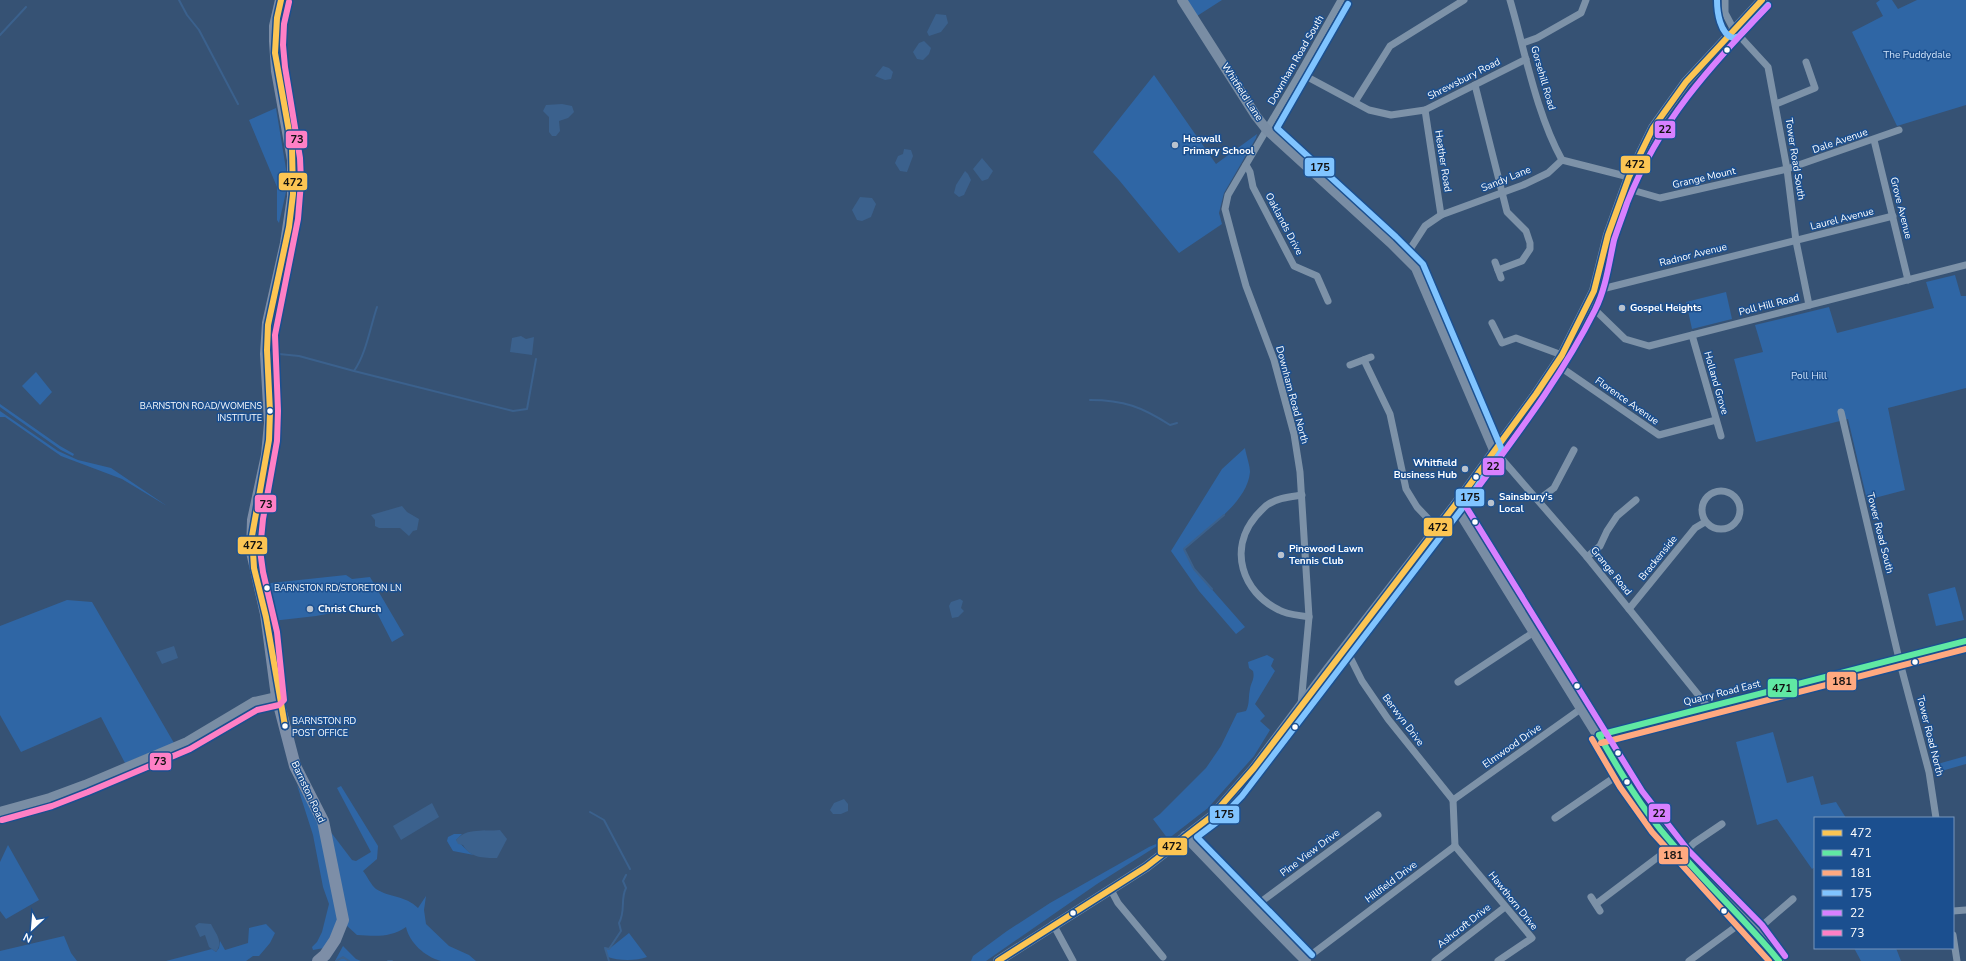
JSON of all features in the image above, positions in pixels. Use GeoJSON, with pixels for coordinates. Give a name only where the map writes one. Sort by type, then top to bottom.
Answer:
{"type":"FeatureCollection","features":[{"type":"Feature","properties":{"kind":"main road","name":"Barnston Road"},"geometry":{"type":"LineString","coordinates":[[280,0],[275,26],[275,41],[277,70],[293,160],[293,197],[286,243],[268,323],[266,354],[270,423],[268,454],[253,520],[252,552],[268,630],[278,697],[295,766],[323,821],[343,920],[336,940],[325,955],[318,961]]}},
{"type":"Feature","properties":{"kind":"street","name":"Whitfield Lane"},"geometry":{"type":"LineString","coordinates":[[1182,0],[1256,116],[1267,130],[1416,268],[1423,281],[1494,450]]}},
{"type":"Feature","properties":{"kind":"street","name":"Downham Road South"},"geometry":{"type":"LineString","coordinates":[[1267,130],[1341,0]]}},
{"type":"Feature","properties":{"kind":"street"},"geometry":{"type":"LineString","coordinates":[[1355,102],[1390,46],[1464,0]]}},
{"type":"Feature","properties":{"kind":"street","name":"Gorsehill Road"},"geometry":{"type":"LineString","coordinates":[[1510,0],[1523,43],[1526,60],[1553,143],[1562,160]]}},
{"type":"Feature","properties":{"kind":"street"},"geometry":{"type":"LineString","coordinates":[[1523,43],[1544,34],[1581,13],[1586,0]]}},
{"type":"Feature","properties":{"kind":"street","name":"Tower Road South"},"geometry":{"type":"LineString","coordinates":[[1725,0],[1725,13],[1734,30],[1768,67],[1787,169],[1796,241],[1809,305]]}},
{"type":"Feature","properties":{"kind":"street"},"geometry":{"type":"LineString","coordinates":[[998,961],[1053,924],[1111,890],[1146,867],[1212,816],[1236,791],[1455,504],[1536,394],[1562,355],[1589,304],[1594,291],[1608,235],[1629,177],[1653,128],[1686,82],[1762,0]]}},
{"type":"Feature","properties":{"kind":"street","name":"Shrewsbury Road"},"geometry":{"type":"LineString","coordinates":[[1300,74],[1369,110],[1391,115],[1425,110],[1526,60]]}},
{"type":"Feature","properties":{"kind":"street"},"geometry":{"type":"LineString","coordinates":[[1776,104],[1815,88],[1806,62]]}},
{"type":"Feature","properties":{"kind":"street"},"geometry":{"type":"LineString","coordinates":[[1475,85],[1501,192],[1508,212],[1526,231],[1529,237],[1530,249],[1527,256],[1519,263],[1498,270]]}},
{"type":"Feature","properties":{"kind":"street","name":"Heather Road"},"geometry":{"type":"LineString","coordinates":[[1425,110],[1441,215]]}},
{"type":"Feature","properties":{"kind":"street","name":"Downham Road North"},"geometry":{"type":"LineString","coordinates":[[1267,130],[1228,195],[1225,209],[1246,286],[1274,360],[1289,414],[1300,472],[1309,617],[1301,706]]}},
{"type":"Feature","properties":{"kind":"street","name":"Dale Avenue"},"geometry":{"type":"LineString","coordinates":[[1787,169],[1874,140],[1899,130]]}},
{"type":"Feature","properties":{"kind":"street","name":"Grove Avenue"},"geometry":{"type":"LineString","coordinates":[[1874,140],[1908,280]]}},
{"type":"Feature","properties":{"kind":"street"},"geometry":{"type":"LineString","coordinates":[[1562,160],[1629,177]]}},
{"type":"Feature","properties":{"kind":"street","name":"Sandy Lane"},"geometry":{"type":"LineString","coordinates":[[1405,257],[1425,226],[1441,215],[1523,185],[1548,172],[1562,160]]}},
{"type":"Feature","properties":{"kind":"street","name":"Oaklands Drive"},"geometry":{"type":"LineString","coordinates":[[1246,165],[1250,172],[1253,187],[1294,266],[1317,276],[1328,301]]}},
{"type":"Feature","properties":{"kind":"street","name":"Grange Mount"},"geometry":{"type":"LineString","coordinates":[[1625,188],[1660,198],[1787,169]]}},
{"type":"Feature","properties":{"kind":"street","name":"Laurel Avenue"},"geometry":{"type":"LineString","coordinates":[[1796,241],[1893,216]]}},
{"type":"Feature","properties":{"kind":"street","name":"Radnor Avenue"},"geometry":{"type":"LineString","coordinates":[[1594,291],[1796,241]]}},
{"type":"Feature","properties":{"kind":"street"},"geometry":{"type":"LineString","coordinates":[[1495,262],[1501,278]]}},
{"type":"Feature","properties":{"kind":"street","name":"Poll Hill Road"},"geometry":{"type":"LineString","coordinates":[[1589,304],[1625,339],[1649,346],[1966,265]]}},
{"type":"Feature","properties":{"kind":"street"},"geometry":{"type":"LineString","coordinates":[[1492,323],[1502,343],[1516,338],[1562,355]]}},
{"type":"Feature","properties":{"kind":"street","name":"Holland Grove"},"geometry":{"type":"LineString","coordinates":[[1692,335],[1721,436]]}},
{"type":"Feature","properties":{"kind":"street"},"geometry":{"type":"LineString","coordinates":[[1350,365],[1368,358],[1390,414],[1406,489],[1417,507],[1436,528]]}},
{"type":"Feature","properties":{"kind":"street","name":"Florence Avenue"},"geometry":{"type":"LineString","coordinates":[[1556,364],[1659,435],[1716,420]]}},
{"type":"Feature","properties":{"kind":"street","name":"Tower Road South"},"geometry":{"type":"LineString","coordinates":[[1841,412],[1899,659]]}},
{"type":"Feature","properties":{"kind":"street","name":"Grange Road"},"geometry":{"type":"LineString","coordinates":[[1494,450],[1587,557],[1708,707]]}},
{"type":"Feature","properties":{"kind":"street"},"geometry":{"type":"LineString","coordinates":[[1538,500],[1554,488],[1574,450]]}},
{"type":"Feature","properties":{"kind":"street"},"geometry":{"type":"LineString","coordinates":[[1716,491],[1728,493],[1738,502],[1740,514],[1734,524],[1724,528],[1714,528],[1705,522],[1702,510],[1706,498],[1716,491]]}},
{"type":"Feature","properties":{"kind":"street"},"geometry":{"type":"LineString","coordinates":[[1302,495],[1278,499],[1266,506],[1245,532],[1241,562],[1247,582],[1269,605],[1281,611],[1309,617]]}},
{"type":"Feature","properties":{"kind":"street"},"geometry":{"type":"LineString","coordinates":[[1587,557],[1600,546],[1617,516],[1636,500]]}},
{"type":"Feature","properties":{"kind":"street"},"geometry":{"type":"LineString","coordinates":[[1455,504],[1599,735],[1635,796],[1682,855],[1756,931],[1779,961]]}},
{"type":"Feature","properties":{"kind":"street","name":"Brackenside"},"geometry":{"type":"LineString","coordinates":[[1629,609],[1695,528],[1705,522]]}},
{"type":"Feature","properties":{"kind":"street"},"geometry":{"type":"LineString","coordinates":[[1458,682],[1534,632]]}},
{"type":"Feature","properties":{"kind":"street","name":"Quarry Road East"},"geometry":{"type":"LineString","coordinates":[[1599,735],[1966,641]]}},
{"type":"Feature","properties":{"kind":"street","name":"Berwyn Drive"},"geometry":{"type":"LineString","coordinates":[[1345,647],[1362,681],[1388,719],[1453,800]]}},
{"type":"Feature","properties":{"kind":"street","name":"Tower Road North"},"geometry":{"type":"LineString","coordinates":[[1899,659],[1928,766],[1936,817]]}},
{"type":"Feature","properties":{"kind":"street"},"geometry":{"type":"LineString","coordinates":[[0,812],[50,798],[85,785],[187,742],[254,702],[278,697]]}},
{"type":"Feature","properties":{"kind":"street","name":"Elmwood Drive"},"geometry":{"type":"LineString","coordinates":[[1453,800],[1582,708]]}},
{"type":"Feature","properties":{"kind":"street"},"geometry":{"type":"LineString","coordinates":[[1555,818],[1621,773]]}},
{"type":"Feature","properties":{"kind":"street"},"geometry":{"type":"LineString","coordinates":[[1453,800],[1455,846]]}},
{"type":"Feature","properties":{"kind":"street","name":"Pine View Drive"},"geometry":{"type":"LineString","coordinates":[[1254,907],[1378,815]]}},
{"type":"Feature","properties":{"kind":"street"},"geometry":{"type":"LineString","coordinates":[[1682,855],[1694,843],[1722,824]]}},
{"type":"Feature","properties":{"kind":"street"},"geometry":{"type":"LineString","coordinates":[[1185,836],[1305,961]]}},
{"type":"Feature","properties":{"kind":"street"},"geometry":{"type":"LineString","coordinates":[[1596,904],[1674,845]]}},
{"type":"Feature","properties":{"kind":"street","name":"Hawthorn Drive"},"geometry":{"type":"LineString","coordinates":[[1455,846],[1532,938],[1498,961]]}},
{"type":"Feature","properties":{"kind":"street","name":"Hillfield Drive"},"geometry":{"type":"LineString","coordinates":[[1305,961],[1455,846]]}},
{"type":"Feature","properties":{"kind":"street"},"geometry":{"type":"LineString","coordinates":[[1111,890],[1118,903],[1164,957]]}},
{"type":"Feature","properties":{"kind":"street"},"geometry":{"type":"LineString","coordinates":[[1591,897],[1600,911]]}},
{"type":"Feature","properties":{"kind":"street"},"geometry":{"type":"LineString","coordinates":[[1756,931],[1793,900]]}},
{"type":"Feature","properties":{"kind":"street","name":"Ashcroft Drive"},"geometry":{"type":"LineString","coordinates":[[1435,961],[1505,907]]}},
{"type":"Feature","properties":{"kind":"street"},"geometry":{"type":"LineString","coordinates":[[1954,910],[1966,910]]}},
{"type":"Feature","properties":{"kind":"street"},"geometry":{"type":"LineString","coordinates":[[1689,961],[1745,920]]}},
{"type":"Feature","properties":{"kind":"street"},"geometry":{"type":"LineString","coordinates":[[1053,924],[1073,961]]}},
{"type":"Feature","properties":{"kind":"street"},"geometry":{"type":"LineString","coordinates":[[1954,942],[1957,961]]}},
{"type":"Feature","properties":{"kind":"green space"},"geometry":{"type":"Polygon","coordinates":[[[1186,0],[1222,0],[1197,16],[1186,0]]]}},
{"type":"Feature","properties":{"kind":"green space","name":"The Puddydale"},"geometry":{"type":"Polygon","coordinates":[[[1880,0],[1892,0],[1898,9],[1917,0],[1966,0],[1966,105],[1897,126],[1852,32],[1883,16],[1876,3],[1880,0]]]}},
{"type":"Feature","properties":{"kind":"green space","name":"Heswall Primary School"},"geometry":{"type":"Polygon","coordinates":[[[1154,75],[1216,164],[1257,134],[1224,193],[1219,213],[1222,224],[1179,253],[1119,180],[1093,152],[1154,75]]]}},
{"type":"Feature","properties":{"kind":"green space"},"geometry":{"type":"Polygon","coordinates":[[[276,108],[287,175],[286,192],[279,223],[277,220],[277,187],[249,120],[276,108]]]}},
{"type":"Feature","properties":{"kind":"green space","name":"Poll Hill"},"geometry":{"type":"Polygon","coordinates":[[[1955,275],[1961,296],[1966,296],[1966,388],[1888,408],[1905,490],[1867,500],[1848,419],[1756,442],[1734,359],[1763,352],[1755,325],[1829,307],[1837,333],[1934,308],[1926,282],[1955,275]]]}},
{"type":"Feature","properties":{"kind":"green space"},"geometry":{"type":"Polygon","coordinates":[[[1726,292],[1732,319],[1692,329],[1686,302],[1726,292]]]}},
{"type":"Feature","properties":{"kind":"green space"},"geometry":{"type":"Polygon","coordinates":[[[36,372],[52,392],[40,405],[22,386],[36,372]]]}},
{"type":"Feature","properties":{"kind":"green space"},"geometry":{"type":"Polygon","coordinates":[[[0,404],[60,446],[74,454],[73,456],[61,450],[0,407],[0,404]]]}},
{"type":"Feature","properties":{"kind":"green space"},"geometry":{"type":"Polygon","coordinates":[[[0,411],[58,451],[78,460],[111,468],[167,506],[122,479],[61,456],[5,417],[0,417],[0,411]]]}},
{"type":"Feature","properties":{"kind":"green space"},"geometry":{"type":"Polygon","coordinates":[[[1245,448],[1250,472],[1247,484],[1241,495],[1224,515],[1184,549],[1194,569],[1245,627],[1236,634],[1199,591],[1171,551],[1222,469],[1245,448]]]}},
{"type":"Feature","properties":{"kind":"green space"},"geometry":{"type":"Polygon","coordinates":[[[346,575],[352,579],[370,577],[404,635],[392,642],[373,605],[316,616],[272,621],[266,587],[271,583],[346,575]]]}},
{"type":"Feature","properties":{"kind":"green space"},"geometry":{"type":"Polygon","coordinates":[[[1955,587],[1964,620],[1936,626],[1928,594],[1955,587]]]}},
{"type":"Feature","properties":{"kind":"green space"},"geometry":{"type":"Polygon","coordinates":[[[67,600],[92,602],[174,743],[125,763],[101,717],[21,752],[0,715],[0,626],[67,600]]]}},
{"type":"Feature","properties":{"kind":"green space"},"geometry":{"type":"Polygon","coordinates":[[[1267,655],[1274,659],[1271,666],[1275,671],[1255,704],[1265,716],[1260,721],[1270,730],[1254,756],[1208,808],[1168,839],[1153,819],[1160,814],[1206,768],[1221,746],[1237,713],[1246,711],[1254,676],[1253,671],[1249,668],[1248,662],[1267,655]]]}},
{"type":"Feature","properties":{"kind":"green space"},"geometry":{"type":"Polygon","coordinates":[[[1773,732],[1787,783],[1813,776],[1821,805],[1836,802],[1845,817],[1814,817],[1814,868],[1812,869],[1777,819],[1757,825],[1736,742],[1773,732]]]}},
{"type":"Feature","properties":{"kind":"green space"},"geometry":{"type":"Polygon","coordinates":[[[1966,756],[1966,764],[1938,772],[1934,765],[1966,756]]]}},
{"type":"Feature","properties":{"kind":"green space"},"geometry":{"type":"Polygon","coordinates":[[[297,785],[320,823],[339,918],[334,934],[324,948],[313,950],[312,947],[317,942],[322,932],[329,904],[323,887],[313,835],[297,785]]]}},
{"type":"Feature","properties":{"kind":"green space"},"geometry":{"type":"Polygon","coordinates":[[[341,786],[378,846],[377,859],[363,871],[372,885],[381,892],[408,901],[418,908],[426,896],[424,910],[426,924],[449,946],[469,955],[476,961],[441,961],[435,959],[429,956],[414,943],[410,938],[406,927],[400,931],[388,935],[370,936],[357,935],[346,925],[330,831],[352,860],[356,861],[371,852],[337,788],[341,786]]]}},
{"type":"Feature","properties":{"kind":"green space"},"geometry":{"type":"Polygon","coordinates":[[[454,834],[462,834],[456,840],[474,855],[453,851],[447,841],[448,837],[454,834]]]}},
{"type":"Feature","properties":{"kind":"green space"},"geometry":{"type":"Polygon","coordinates":[[[1168,839],[1097,884],[986,961],[971,961],[973,956],[1007,931],[1050,903],[1149,847],[1168,839]]]}},
{"type":"Feature","properties":{"kind":"green space"},"geometry":{"type":"Polygon","coordinates":[[[8,845],[39,900],[6,919],[0,911],[0,862],[8,845]]]}},
{"type":"Feature","properties":{"kind":"green space"},"geometry":{"type":"Polygon","coordinates":[[[266,924],[275,933],[270,943],[259,956],[253,956],[246,961],[166,961],[212,949],[216,952],[219,948],[220,941],[225,950],[248,943],[249,928],[266,924]]]}},
{"type":"Feature","properties":{"kind":"green space"},"geometry":{"type":"Polygon","coordinates":[[[629,933],[647,957],[628,960],[608,957],[605,948],[609,949],[629,933]]]}},
{"type":"Feature","properties":{"kind":"green space"},"geometry":{"type":"Polygon","coordinates":[[[64,936],[71,953],[77,961],[0,961],[0,951],[64,936]]]}},
{"type":"Feature","properties":{"kind":"green space"},"geometry":{"type":"Polygon","coordinates":[[[343,946],[356,959],[361,961],[335,961],[343,946]]]}},
{"type":"Feature","properties":{"kind":"green space"},"geometry":{"type":"Polygon","coordinates":[[[1855,949],[1896,949],[1901,961],[1861,961],[1855,949]]]}},
{"type":"Feature","properties":{"kind":"shaded area"},"geometry":{"type":"Polygon","coordinates":[[[936,14],[946,15],[948,23],[941,32],[929,36],[927,32],[936,14]]]}},
{"type":"Feature","properties":{"kind":"shaded area"},"geometry":{"type":"Polygon","coordinates":[[[924,41],[931,48],[929,54],[923,60],[917,59],[913,52],[919,43],[924,41]]]}},
{"type":"Feature","properties":{"kind":"shaded area"},"geometry":{"type":"Polygon","coordinates":[[[883,66],[889,68],[893,72],[891,79],[885,80],[875,76],[883,66]]]}},
{"type":"Feature","properties":{"kind":"shaded area"},"geometry":{"type":"Polygon","coordinates":[[[562,104],[572,106],[574,112],[568,118],[559,121],[560,131],[556,136],[552,136],[549,132],[549,117],[543,111],[546,105],[562,104]]]}},
{"type":"Feature","properties":{"kind":"shaded area"},"geometry":{"type":"Polygon","coordinates":[[[904,149],[911,150],[913,156],[907,172],[900,171],[895,163],[898,156],[903,154],[904,149]]]}},
{"type":"Feature","properties":{"kind":"shaded area"},"geometry":{"type":"Polygon","coordinates":[[[982,158],[993,171],[988,179],[982,181],[973,169],[982,158]]]}},
{"type":"Feature","properties":{"kind":"shaded area"},"geometry":{"type":"Polygon","coordinates":[[[965,171],[971,180],[964,195],[959,197],[954,193],[956,185],[965,171]]]}},
{"type":"Feature","properties":{"kind":"shaded area"},"geometry":{"type":"Polygon","coordinates":[[[860,197],[872,198],[876,204],[871,217],[862,221],[857,220],[852,210],[860,197]]]}},
{"type":"Feature","properties":{"kind":"shaded area"},"geometry":{"type":"Polygon","coordinates":[[[521,336],[526,339],[534,337],[532,355],[510,352],[512,338],[521,336]]]}},
{"type":"Feature","properties":{"kind":"shaded area"},"geometry":{"type":"Polygon","coordinates":[[[402,506],[407,512],[419,519],[417,530],[413,531],[409,536],[400,528],[379,528],[375,526],[375,520],[371,515],[402,506]]]}},
{"type":"Feature","properties":{"kind":"shaded area"},"geometry":{"type":"Polygon","coordinates":[[[960,599],[963,601],[961,608],[964,611],[958,617],[952,618],[949,606],[951,602],[960,599]]]}},
{"type":"Feature","properties":{"kind":"shaded area"},"geometry":{"type":"Polygon","coordinates":[[[174,646],[178,658],[162,664],[156,652],[174,646]]]}},
{"type":"Feature","properties":{"kind":"shaded area"},"geometry":{"type":"Polygon","coordinates":[[[844,799],[848,804],[848,811],[841,814],[833,814],[830,810],[834,803],[844,799]]]}},
{"type":"Feature","properties":{"kind":"shaded area"},"geometry":{"type":"Polygon","coordinates":[[[432,803],[439,817],[401,840],[393,826],[432,803]]]}},
{"type":"Feature","properties":{"kind":"shaded area"},"geometry":{"type":"Polygon","coordinates":[[[500,830],[507,839],[497,858],[473,855],[469,853],[463,845],[458,844],[456,840],[465,833],[500,830]]]}},
{"type":"Feature","properties":{"kind":"shaded area"},"geometry":{"type":"Polygon","coordinates":[[[199,923],[211,924],[219,941],[216,952],[209,947],[205,935],[200,937],[195,926],[199,923]]]}},
{"type":"Feature","properties":{"kind":"waterway"},"geometry":{"type":"LineString","coordinates":[[179,0],[187,15],[199,30],[238,104]]}},
{"type":"Feature","properties":{"kind":"waterway"},"geometry":{"type":"LineString","coordinates":[[0,35],[26,7]]}},
{"type":"Feature","properties":{"kind":"waterway"},"geometry":{"type":"LineString","coordinates":[[279,354],[299,356],[354,371],[365,349],[377,307]]}},
{"type":"Feature","properties":{"kind":"waterway"},"geometry":{"type":"LineString","coordinates":[[354,371],[513,411],[527,409],[536,359]]}},
{"type":"Feature","properties":{"kind":"waterway"},"geometry":{"type":"LineString","coordinates":[[1090,400],[1123,403],[1141,409],[1170,425],[1177,423]]}},
{"type":"Feature","properties":{"kind":"waterway"},"geometry":{"type":"LineString","coordinates":[[1212,589],[1194,569],[1184,549],[1224,515]]}},
{"type":"Feature","properties":{"kind":"waterway"},"geometry":{"type":"LineString","coordinates":[[590,812],[604,820],[630,869]]}},
{"type":"Feature","properties":{"kind":"waterway"},"geometry":{"type":"LineString","coordinates":[[609,961],[605,948],[609,949],[621,931],[619,923],[626,888],[623,881],[626,875]]}},
{"type":"Feature","properties":{"kind":"waterway"},"geometry":{"type":"LineString","coordinates":[[336,961],[343,957],[349,961]]}},
{"type":"Feature","properties":{"kind":"transit line","name":"472"},"geometry":{"type":"LineString","coordinates":[[281,0],[277,18],[275,53],[292,148],[293,194],[289,227],[268,325],[267,350],[270,412],[269,440],[252,536],[254,568],[266,617],[285,726]]}},
{"type":"Feature","properties":{"kind":"transit line","name":"175"},"geometry":{"type":"LineString","coordinates":[[1717,0],[1722,27],[1725,32],[1733,38],[1739,36],[1768,5]]}},
{"type":"Feature","properties":{"kind":"transit line","name":"472"},"geometry":{"type":"LineString","coordinates":[[998,961],[1146,867],[1212,816],[1254,768],[1455,505],[1536,394],[1562,355],[1594,291],[1608,235],[1629,177],[1653,128],[1686,82],[1762,0]]}},
{"type":"Feature","properties":{"kind":"transit line","name":"73"},"geometry":{"type":"LineString","coordinates":[[2,820],[52,806],[190,749],[257,710],[279,705],[284,700],[277,632],[263,572],[260,550],[263,519],[277,441],[278,411],[275,335],[298,219],[301,182],[300,158],[285,67],[283,45],[284,24],[289,2]]}},
{"type":"Feature","properties":{"kind":"transit line","name":"175"},"geometry":{"type":"LineString","coordinates":[[1312,955],[1197,837],[1217,822],[1242,796],[1461,510],[1502,450],[1423,264],[1396,237],[1277,128],[1348,4]]}},
{"type":"Feature","properties":{"kind":"transit line","name":"22"},"geometry":{"type":"LineString","coordinates":[[1768,6],[1706,74],[1670,121],[1640,173],[1627,203],[1614,240],[1605,284],[1595,310],[1551,386],[1465,505],[1642,791],[1688,850],[1762,925],[1785,956]]}},
{"type":"Feature","properties":{"kind":"transit line","name":"471"},"geometry":{"type":"LineString","coordinates":[[1599,735],[1966,641]]}},
{"type":"Feature","properties":{"kind":"transit line","name":"181"},"geometry":{"type":"LineString","coordinates":[[1601,743],[1966,649]]}},
{"type":"Feature","properties":{"kind":"transit line","name":"471"},"geometry":{"type":"LineString","coordinates":[[1599,735],[1632,790],[1660,829],[1697,872],[1753,930],[1779,961]]}},
{"type":"Feature","properties":{"kind":"transit line","name":"181"},"geometry":{"type":"LineString","coordinates":[[1592,739],[1620,787],[1652,832],[1769,961]]}},
{"type":"Feature","properties":{"kind":"place","name":"Heswall Primary School"},"geometry":{"type":"Point","coordinates":[1175,145]}},
{"type":"Feature","properties":{"kind":"place","name":"Gospel Heights"},"geometry":{"type":"Point","coordinates":[1622,308]}},
{"type":"Feature","properties":{"kind":"place","name":"BARNSTON ROAD/WOMENS INSTITUTE"},"geometry":{"type":"Point","coordinates":[270,411]}},
{"type":"Feature","properties":{"kind":"place","name":"Whitfield Business Hub"},"geometry":{"type":"Point","coordinates":[1465,469]}},
{"type":"Feature","properties":{"kind":"place","name":"Sainsbury's Local"},"geometry":{"type":"Point","coordinates":[1491,503]}},
{"type":"Feature","properties":{"kind":"place","name":"Pinewood Lawn Tennis Club"},"geometry":{"type":"Point","coordinates":[1281,555]}},
{"type":"Feature","properties":{"kind":"place","name":"BARNSTON RD/STORETON LN"},"geometry":{"type":"Point","coordinates":[267,588]}},
{"type":"Feature","properties":{"kind":"place","name":"Christ Church"},"geometry":{"type":"Point","coordinates":[310,609]}},
{"type":"Feature","properties":{"kind":"place","name":"BARNSTON RD POST OFFICE"},"geometry":{"type":"Point","coordinates":[285,726]}}]}
